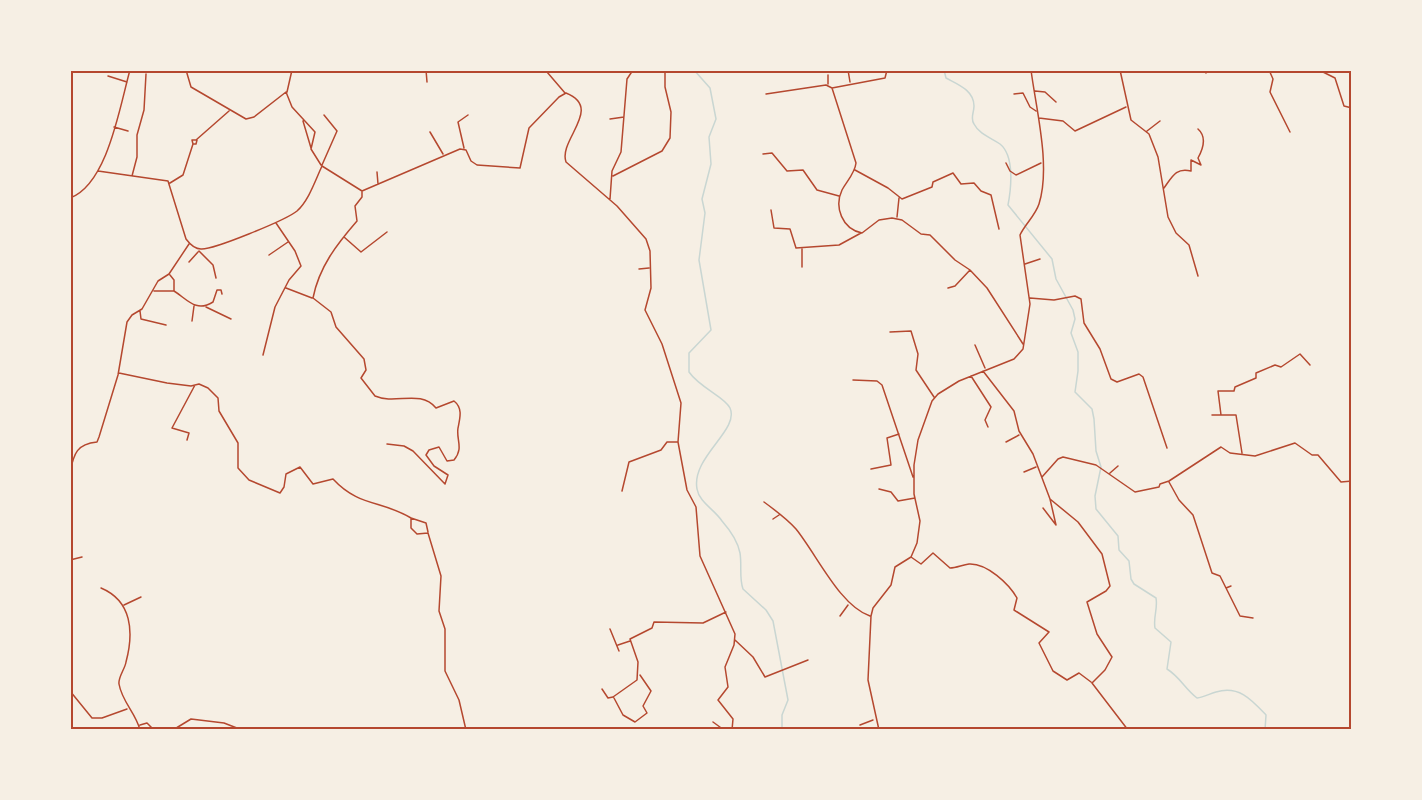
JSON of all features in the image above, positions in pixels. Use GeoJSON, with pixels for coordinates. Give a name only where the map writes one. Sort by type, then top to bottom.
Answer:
{"type":"FeatureCollection","features":[{"type":"Feature","properties":{"kind":"street"},"geometry":{"type":"LineString","coordinates":[[70,198],[80,193],[98,171],[114,127],[130,70]]}},
{"type":"Feature","properties":{"kind":"street"},"geometry":{"type":"LineString","coordinates":[[186,70],[190,87],[246,119],[252,118],[286,92]]}},
{"type":"Feature","properties":{"kind":"street"},"geometry":{"type":"LineString","coordinates":[[292,70],[286,92],[292,107],[315,132],[311,149]]}},
{"type":"Feature","properties":{"kind":"street"},"geometry":{"type":"LineString","coordinates":[[426,70],[427,82]]}},
{"type":"Feature","properties":{"kind":"street"},"geometry":{"type":"LineString","coordinates":[[610,200],[612,171],[621,152],[627,79],[633,70]]}},
{"type":"Feature","properties":{"kind":"street"},"geometry":{"type":"LineString","coordinates":[[613,176],[662,151],[670,138],[671,112],[665,87],[666,70]]}},
{"type":"Feature","properties":{"kind":"street"},"geometry":{"type":"LineString","coordinates":[[803,72],[816,70]]}},
{"type":"Feature","properties":{"kind":"street"},"geometry":{"type":"LineString","coordinates":[[848,70],[850,83]]}},
{"type":"Feature","properties":{"kind":"street"},"geometry":{"type":"LineString","coordinates":[[832,88],[885,78],[887,70]]}},
{"type":"Feature","properties":{"kind":"street"},"geometry":{"type":"LineString","coordinates":[[879,729],[875,719],[867,673],[871,616],[873,608],[891,585],[894,569],[911,557],[915,550],[919,527],[914,477],[918,440],[925,417],[934,398],[984,369],[1014,359],[1024,345],[1029,298],[1020,235],[1040,200],[1042,163],[1032,70]]}},
{"type":"Feature","properties":{"kind":"street"},"geometry":{"type":"LineString","coordinates":[[1120,70],[1132,122],[1146,131],[1158,157],[1168,217],[1176,233],[1189,244],[1198,276]]}},
{"type":"Feature","properties":{"kind":"street"},"geometry":{"type":"LineString","coordinates":[[1269,70],[1273,79],[1270,92],[1290,132]]}},
{"type":"Feature","properties":{"kind":"street"},"geometry":{"type":"LineString","coordinates":[[1319,70],[1335,78],[1344,106],[1352,108]]}},
{"type":"Feature","properties":{"kind":"street"},"geometry":{"type":"LineString","coordinates":[[547,72],[580,105],[581,115],[565,150],[565,158],[610,200],[646,239],[650,251],[651,292],[645,310],[662,344],[682,407],[678,442],[687,490],[696,507],[700,556],[727,611],[735,640],[753,657],[764,676],[808,660]]}},
{"type":"Feature","properties":{"kind":"street"},"geometry":{"type":"LineString","coordinates":[[132,177],[137,157],[137,135],[144,114],[146,74]]}},
{"type":"Feature","properties":{"kind":"street"},"geometry":{"type":"LineString","coordinates":[[828,75],[855,160],[855,170],[840,196],[843,220],[850,228],[862,233]]}},
{"type":"Feature","properties":{"kind":"street"},"geometry":{"type":"LineString","coordinates":[[108,76],[127,82]]}},
{"type":"Feature","properties":{"kind":"street"},"geometry":{"type":"LineString","coordinates":[[766,94],[829,84]]}},
{"type":"Feature","properties":{"kind":"street"},"geometry":{"type":"LineString","coordinates":[[1034,91],[1045,92],[1056,102]]}},
{"type":"Feature","properties":{"kind":"street"},"geometry":{"type":"LineString","coordinates":[[468,115],[458,122],[464,149],[477,165],[520,168],[529,128],[566,93]]}},
{"type":"Feature","properties":{"kind":"street"},"geometry":{"type":"LineString","coordinates":[[1014,94],[1023,93],[1030,107],[1037,112]]}},
{"type":"Feature","properties":{"kind":"street"},"geometry":{"type":"LineString","coordinates":[[1038,118],[1063,121],[1075,131],[1128,106]]}},
{"type":"Feature","properties":{"kind":"street"},"geometry":{"type":"LineString","coordinates":[[169,183],[182,177],[192,141],[230,110]]}},
{"type":"Feature","properties":{"kind":"street"},"geometry":{"type":"LineString","coordinates":[[189,262],[199,250],[249,235],[299,208],[337,132],[324,115]]}},
{"type":"Feature","properties":{"kind":"street"},"geometry":{"type":"LineString","coordinates":[[610,119],[625,117]]}},
{"type":"Feature","properties":{"kind":"street"},"geometry":{"type":"LineString","coordinates":[[303,120],[311,149],[322,166],[362,191]]}},
{"type":"Feature","properties":{"kind":"street"},"geometry":{"type":"LineString","coordinates":[[1146,131],[1160,121]]}},
{"type":"Feature","properties":{"kind":"street"},"geometry":{"type":"LineString","coordinates":[[114,127],[128,131]]}},
{"type":"Feature","properties":{"kind":"street"},"geometry":{"type":"LineString","coordinates":[[1163,188],[1176,172],[1184,169],[1191,171],[1191,160],[1201,165],[1198,158],[1204,145],[1202,133],[1198,129]]}},
{"type":"Feature","properties":{"kind":"street"},"geometry":{"type":"LineString","coordinates":[[430,132],[443,155]]}},
{"type":"Feature","properties":{"kind":"street"},"geometry":{"type":"LineString","coordinates":[[362,191],[443,155],[464,149]]}},
{"type":"Feature","properties":{"kind":"street"},"geometry":{"type":"LineString","coordinates":[[763,154],[772,153],[787,171],[803,170],[817,190],[840,196]]}},
{"type":"Feature","properties":{"kind":"street"},"geometry":{"type":"LineString","coordinates":[[1006,162],[1010,171],[1016,175],[1042,163]]}},
{"type":"Feature","properties":{"kind":"street"},"geometry":{"type":"LineString","coordinates":[[855,170],[904,199],[932,187],[933,182],[953,173],[961,184],[974,183],[981,192],[991,195],[999,229]]}},
{"type":"Feature","properties":{"kind":"street"},"geometry":{"type":"LineString","coordinates":[[98,171],[132,177],[162,178],[169,183],[179,223],[189,243],[213,265],[216,278]]}},
{"type":"Feature","properties":{"kind":"street"},"geometry":{"type":"LineString","coordinates":[[377,172],[378,185]]}},
{"type":"Feature","properties":{"kind":"street"},"geometry":{"type":"LineString","coordinates":[[313,298],[321,272],[343,236],[357,221],[355,206],[362,197],[362,191]]}},
{"type":"Feature","properties":{"kind":"street"},"geometry":{"type":"LineString","coordinates":[[897,218],[900,198]]}},
{"type":"Feature","properties":{"kind":"street"},"geometry":{"type":"LineString","coordinates":[[771,210],[774,228],[790,229],[794,247],[842,245],[881,219],[897,218],[921,234],[930,235],[955,260],[970,270],[996,302],[1006,321],[1024,345]]}},
{"type":"Feature","properties":{"kind":"street"},"geometry":{"type":"LineString","coordinates":[[262,355],[274,310],[285,287],[301,266],[275,222]]}},
{"type":"Feature","properties":{"kind":"street"},"geometry":{"type":"LineString","coordinates":[[343,236],[361,252],[387,232]]}},
{"type":"Feature","properties":{"kind":"street"},"geometry":{"type":"LineString","coordinates":[[269,255],[288,242]]}},
{"type":"Feature","properties":{"kind":"street"},"geometry":{"type":"LineString","coordinates":[[70,471],[78,449],[85,443],[98,441],[119,373],[125,327],[132,315],[140,310],[158,281],[170,274],[189,243]]}},
{"type":"Feature","properties":{"kind":"street"},"geometry":{"type":"LineString","coordinates":[[802,248],[802,267]]}},
{"type":"Feature","properties":{"kind":"street"},"geometry":{"type":"LineString","coordinates":[[1024,264],[1040,260]]}},
{"type":"Feature","properties":{"kind":"street"},"geometry":{"type":"LineString","coordinates":[[639,269],[650,268]]}},
{"type":"Feature","properties":{"kind":"street"},"geometry":{"type":"LineString","coordinates":[[948,288],[955,286],[970,270]]}},
{"type":"Feature","properties":{"kind":"street"},"geometry":{"type":"LineString","coordinates":[[170,274],[174,280],[174,291]]}},
{"type":"Feature","properties":{"kind":"street"},"geometry":{"type":"LineString","coordinates":[[285,287],[313,298],[331,312],[338,330],[364,359],[366,370],[361,378],[375,396],[394,399],[418,397],[436,408],[450,401],[459,406],[461,418],[458,432],[461,441],[457,457],[452,462],[447,461],[437,447],[429,450],[426,455],[434,466],[448,475],[445,484],[413,451],[404,446],[387,444]]}},
{"type":"Feature","properties":{"kind":"street"},"geometry":{"type":"LineString","coordinates":[[205,306],[213,302],[216,290],[221,290],[222,294]]}},
{"type":"Feature","properties":{"kind":"street"},"geometry":{"type":"LineString","coordinates":[[153,291],[174,291],[194,305],[205,306],[231,319]]}},
{"type":"Feature","properties":{"kind":"street"},"geometry":{"type":"LineString","coordinates":[[1029,298],[1054,300],[1075,296],[1080,299],[1084,323],[1100,348],[1111,379],[1117,382],[1139,374],[1143,377],[1167,448]]}},
{"type":"Feature","properties":{"kind":"street"},"geometry":{"type":"LineString","coordinates":[[192,321],[194,305]]}},
{"type":"Feature","properties":{"kind":"street"},"geometry":{"type":"LineString","coordinates":[[140,310],[141,319],[165,325]]}},
{"type":"Feature","properties":{"kind":"street"},"geometry":{"type":"LineString","coordinates":[[890,332],[911,332],[918,354],[916,370],[934,398]]}},
{"type":"Feature","properties":{"kind":"street"},"geometry":{"type":"LineString","coordinates":[[975,345],[984,369],[1014,411],[1020,434],[1033,454],[1050,499],[1056,525],[1043,508]]}},
{"type":"Feature","properties":{"kind":"street"},"geometry":{"type":"LineString","coordinates":[[1221,415],[1218,391],[1234,391],[1235,387],[1256,378],[1256,373],[1275,365],[1281,367],[1300,354],[1310,364]]}},
{"type":"Feature","properties":{"kind":"street"},"geometry":{"type":"LineString","coordinates":[[119,373],[167,383],[205,386],[218,398],[219,411],[239,446],[238,468],[249,480],[280,493],[284,487],[286,474],[300,466],[315,484],[331,478],[351,496],[394,509],[427,524],[441,576],[439,610],[445,629],[445,671],[459,700],[466,729]]}},
{"type":"Feature","properties":{"kind":"street"},"geometry":{"type":"LineString","coordinates":[[970,376],[991,407],[985,420],[988,427]]}},
{"type":"Feature","properties":{"kind":"street"},"geometry":{"type":"LineString","coordinates":[[853,380],[881,383],[914,477]]}},
{"type":"Feature","properties":{"kind":"street"},"geometry":{"type":"LineString","coordinates":[[187,440],[189,433],[172,428],[196,384]]}},
{"type":"Feature","properties":{"kind":"street"},"geometry":{"type":"LineString","coordinates":[[1212,415],[1236,415],[1243,454]]}},
{"type":"Feature","properties":{"kind":"street"},"geometry":{"type":"LineString","coordinates":[[871,469],[891,465],[887,438],[900,434]]}},
{"type":"Feature","properties":{"kind":"street"},"geometry":{"type":"LineString","coordinates":[[1006,442],[1020,434]]}},
{"type":"Feature","properties":{"kind":"street"},"geometry":{"type":"LineString","coordinates":[[622,490],[629,462],[661,450],[668,441],[678,442]]}},
{"type":"Feature","properties":{"kind":"street"},"geometry":{"type":"LineString","coordinates":[[1042,478],[1061,457],[1096,465],[1137,492],[1159,487],[1160,484],[1169,481],[1221,447],[1230,453],[1257,456],[1296,443],[1312,455],[1323,459],[1341,482],[1352,481]]}},
{"type":"Feature","properties":{"kind":"street"},"geometry":{"type":"LineString","coordinates":[[1110,474],[1118,466]]}},
{"type":"Feature","properties":{"kind":"street"},"geometry":{"type":"LineString","coordinates":[[1024,472],[1037,467]]}},
{"type":"Feature","properties":{"kind":"street"},"geometry":{"type":"LineString","coordinates":[[1169,481],[1179,500],[1193,515],[1212,573],[1220,576],[1240,616],[1253,618]]}},
{"type":"Feature","properties":{"kind":"street"},"geometry":{"type":"LineString","coordinates":[[879,489],[890,491],[898,501],[915,498]]}},
{"type":"Feature","properties":{"kind":"street"},"geometry":{"type":"LineString","coordinates":[[1050,499],[1078,522],[1102,554],[1110,579],[1110,586],[1106,591],[1087,602],[1097,634],[1112,657],[1105,670],[1092,682]]}},
{"type":"Feature","properties":{"kind":"street"},"geometry":{"type":"LineString","coordinates":[[764,502],[795,528],[849,604],[871,616]]}},
{"type":"Feature","properties":{"kind":"street"},"geometry":{"type":"LineString","coordinates":[[70,508],[70,520]]}},
{"type":"Feature","properties":{"kind":"street"},"geometry":{"type":"LineString","coordinates":[[773,519],[780,515]]}},
{"type":"Feature","properties":{"kind":"street"},"geometry":{"type":"LineString","coordinates":[[411,518],[411,528],[414,532],[419,535],[428,533]]}},
{"type":"Feature","properties":{"kind":"street"},"geometry":{"type":"LineString","coordinates":[[911,557],[921,564],[933,553],[950,568],[975,564],[1004,582],[1017,598],[1014,610],[1049,632],[1039,644],[1055,674],[1067,680],[1079,673],[1092,682],[1128,729]]}},
{"type":"Feature","properties":{"kind":"street"},"geometry":{"type":"LineString","coordinates":[[70,560],[82,558]]}},
{"type":"Feature","properties":{"kind":"street"},"geometry":{"type":"LineString","coordinates":[[1226,588],[1231,586]]}},
{"type":"Feature","properties":{"kind":"street"},"geometry":{"type":"LineString","coordinates":[[101,588],[114,594],[127,609],[131,636],[119,682],[128,709],[140,729]]}},
{"type":"Feature","properties":{"kind":"street"},"geometry":{"type":"LineString","coordinates":[[123,605],[141,597]]}},
{"type":"Feature","properties":{"kind":"street"},"geometry":{"type":"LineString","coordinates":[[840,616],[849,604]]}},
{"type":"Feature","properties":{"kind":"street"},"geometry":{"type":"LineString","coordinates":[[617,645],[630,641],[630,638],[652,628],[655,621],[676,624],[685,621],[703,623],[727,611]]}},
{"type":"Feature","properties":{"kind":"street"},"geometry":{"type":"LineString","coordinates":[[610,629],[619,651]]}},
{"type":"Feature","properties":{"kind":"street"},"geometry":{"type":"LineString","coordinates":[[732,729],[733,719],[718,700],[729,686],[725,667],[735,640]]}},
{"type":"Feature","properties":{"kind":"street"},"geometry":{"type":"LineString","coordinates":[[602,689],[608,698],[613,698],[637,680],[639,673],[637,656],[630,641]]}},
{"type":"Feature","properties":{"kind":"street"},"geometry":{"type":"LineString","coordinates":[[613,698],[625,716],[635,722],[642,719],[647,714],[643,706],[651,691],[639,673]]}},
{"type":"Feature","properties":{"kind":"street"},"geometry":{"type":"LineString","coordinates":[[70,691],[92,718],[102,718],[128,709]]}},
{"type":"Feature","properties":{"kind":"street"},"geometry":{"type":"LineString","coordinates":[[173,729],[192,719],[224,723],[242,729]]}},
{"type":"Feature","properties":{"kind":"street"},"geometry":{"type":"LineString","coordinates":[[860,724],[875,719]]}},
{"type":"Feature","properties":{"kind":"street"},"geometry":{"type":"LineString","coordinates":[[713,722],[724,729]]}},
{"type":"Feature","properties":{"kind":"street"},"geometry":{"type":"LineString","coordinates":[[139,725],[147,723],[154,729]]}},
{"type":"Feature","properties":{"kind":"street"},"geometry":{"type":"LineString","coordinates":[[246,729],[252,729]]}},
{"type":"Feature","properties":{"kind":"waterway"},"geometry":{"type":"LineString","coordinates":[[694,70],[710,88],[716,119],[709,137],[711,164],[702,199],[705,213],[699,260],[711,330],[689,353],[689,372],[699,383],[727,404],[731,416],[728,425],[701,466],[697,477],[697,489],[698,494],[725,524],[737,544],[743,589],[766,610],[773,621],[788,700],[782,715],[782,730]]}},
{"type":"Feature","properties":{"kind":"waterway"},"geometry":{"type":"LineString","coordinates":[[944,70],[946,78],[964,88],[971,96],[974,106],[972,120],[976,127],[1005,149],[1011,173],[1008,205],[1052,259],[1056,279],[1073,310],[1075,319],[1071,333],[1078,352],[1075,392],[1092,409],[1096,451],[1101,467],[1095,496],[1096,509],[1118,536],[1119,550],[1129,561],[1131,579],[1134,584],[1156,598],[1155,628],[1171,642],[1167,669],[1197,698],[1224,690],[1244,695],[1266,715],[1265,730]]}}]}
